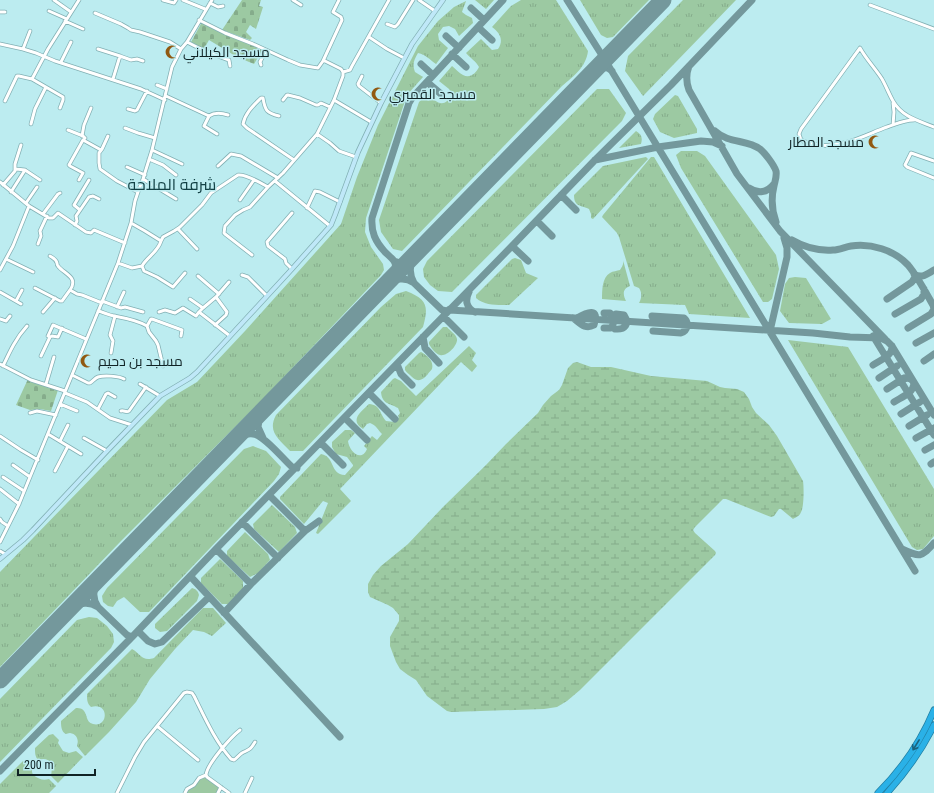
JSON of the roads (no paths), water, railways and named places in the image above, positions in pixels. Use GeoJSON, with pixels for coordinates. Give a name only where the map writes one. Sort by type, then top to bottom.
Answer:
{"type":"FeatureCollection","features":[{"type":"Feature","properties":{"kind":"highway"},"geometry":{"type":"LineString","coordinates":[[878,793],[911,753],[934,710]]}},
{"type":"Feature","properties":{"kind":"highway"},"geometry":{"type":"LineString","coordinates":[[887,793],[910,765],[932,734],[934,725]]}},
{"type":"Feature","properties":{"kind":"main road"},"geometry":{"type":"LineString","coordinates":[[0,559],[33,530],[160,396],[194,375],[330,226],[356,157],[381,103],[412,44],[442,0]]}},
{"type":"Feature","properties":{"kind":"street"},"geometry":{"type":"LineString","coordinates":[[54,0],[71,12]]}},
{"type":"Feature","properties":{"kind":"street"},"geometry":{"type":"LineString","coordinates":[[32,79],[44,56],[79,0]]}},
{"type":"Feature","properties":{"kind":"street"},"geometry":{"type":"LineString","coordinates":[[163,0],[174,3],[176,0]]}},
{"type":"Feature","properties":{"kind":"street"},"geometry":{"type":"LineString","coordinates":[[183,0],[205,10]]}},
{"type":"Feature","properties":{"kind":"street"},"geometry":{"type":"LineString","coordinates":[[293,0],[301,5]]}},
{"type":"Feature","properties":{"kind":"street"},"geometry":{"type":"LineString","coordinates":[[199,20],[225,33],[300,65],[316,68],[319,67],[323,61],[342,20],[341,17],[333,12],[339,0]]}},
{"type":"Feature","properties":{"kind":"street"},"geometry":{"type":"LineString","coordinates":[[343,72],[350,70],[389,0]]}},
{"type":"Feature","properties":{"kind":"street"},"geometry":{"type":"LineString","coordinates":[[387,24],[395,26],[398,24],[413,0]]}},
{"type":"Feature","properties":{"kind":"street"},"geometry":{"type":"LineString","coordinates":[[418,0],[435,11]]}},
{"type":"Feature","properties":{"kind":"street"},"geometry":{"type":"LineString","coordinates":[[0,542],[1,537],[19,504],[38,460],[118,263],[131,223],[138,192],[144,179],[148,159],[152,150],[172,67],[181,49],[211,2],[218,8],[223,6]]}},
{"type":"Feature","properties":{"kind":"street"},"geometry":{"type":"LineString","coordinates":[[870,5],[934,29]]}},
{"type":"Feature","properties":{"kind":"street"},"geometry":{"type":"LineString","coordinates":[[49,10],[83,29]]}},
{"type":"Feature","properties":{"kind":"street"},"geometry":{"type":"LineString","coordinates":[[0,12],[5,12]]}},
{"type":"Feature","properties":{"kind":"street"},"geometry":{"type":"LineString","coordinates":[[95,13],[131,30],[170,42],[181,49]]}},
{"type":"Feature","properties":{"kind":"street"},"geometry":{"type":"LineString","coordinates":[[23,49],[30,31]]}},
{"type":"Feature","properties":{"kind":"street"},"geometry":{"type":"LineString","coordinates":[[369,37],[404,58]]}},
{"type":"Feature","properties":{"kind":"street"},"geometry":{"type":"LineString","coordinates":[[60,62],[71,42]]}},
{"type":"Feature","properties":{"kind":"street"},"geometry":{"type":"LineString","coordinates":[[186,42],[202,50],[229,60],[230,66]]}},
{"type":"Feature","properties":{"kind":"street"},"geometry":{"type":"LineString","coordinates":[[0,44],[23,49],[44,56],[147,91],[165,100]]}},
{"type":"Feature","properties":{"kind":"street"},"geometry":{"type":"LineString","coordinates":[[914,120],[901,121],[847,142],[832,145],[820,145],[804,142],[800,138],[799,134],[801,129],[860,48],[881,78],[892,101],[903,113],[914,120],[934,127]]}},
{"type":"Feature","properties":{"kind":"street"},"geometry":{"type":"LineString","coordinates":[[98,49],[131,60],[137,59],[143,61]]}},
{"type":"Feature","properties":{"kind":"street"},"geometry":{"type":"LineString","coordinates":[[261,65],[260,62],[266,50]]}},
{"type":"Feature","properties":{"kind":"street"},"geometry":{"type":"LineString","coordinates":[[112,80],[120,56]]}},
{"type":"Feature","properties":{"kind":"street"},"geometry":{"type":"LineString","coordinates":[[323,61],[341,69],[343,72]]}},
{"type":"Feature","properties":{"kind":"street"},"geometry":{"type":"LineString","coordinates":[[252,255],[224,233],[225,226],[235,215],[250,207],[317,134],[334,100],[343,72]]}},
{"type":"Feature","properties":{"kind":"street"},"geometry":{"type":"LineString","coordinates":[[5,101],[17,76],[19,76],[32,79],[63,98],[60,108]]}},
{"type":"Feature","properties":{"kind":"street"},"geometry":{"type":"LineString","coordinates":[[362,76],[358,84],[359,86],[381,103]]}},
{"type":"Feature","properties":{"kind":"street"},"geometry":{"type":"LineString","coordinates":[[156,85],[167,89]]}},
{"type":"Feature","properties":{"kind":"street"},"geometry":{"type":"LineString","coordinates":[[31,124],[35,109],[46,87]]}},
{"type":"Feature","properties":{"kind":"street"},"geometry":{"type":"LineString","coordinates":[[128,109],[135,111],[137,110],[147,91]]}},
{"type":"Feature","properties":{"kind":"street"},"geometry":{"type":"LineString","coordinates":[[283,100],[288,95],[300,98],[316,105],[321,103],[330,107]]}},
{"type":"Feature","properties":{"kind":"street"},"geometry":{"type":"LineString","coordinates":[[166,96],[209,116]]}},
{"type":"Feature","properties":{"kind":"street"},"geometry":{"type":"LineString","coordinates":[[279,116],[267,112],[263,98],[261,98],[246,114],[243,124],[294,160]]}},
{"type":"Feature","properties":{"kind":"street"},"geometry":{"type":"LineString","coordinates":[[334,100],[372,122]]}},
{"type":"Feature","properties":{"kind":"street"},"geometry":{"type":"LineString","coordinates":[[892,101],[894,116],[893,125]]}},
{"type":"Feature","properties":{"kind":"street"},"geometry":{"type":"LineString","coordinates":[[91,108],[84,125],[82,136],[84,137],[84,140],[101,150]]}},
{"type":"Feature","properties":{"kind":"street"},"geometry":{"type":"LineString","coordinates":[[217,134],[204,126],[209,116],[217,113],[228,115]]}},
{"type":"Feature","properties":{"kind":"street"},"geometry":{"type":"LineString","coordinates":[[894,116],[899,113],[903,113]]}},
{"type":"Feature","properties":{"kind":"street"},"geometry":{"type":"LineString","coordinates":[[125,128],[155,138]]}},
{"type":"Feature","properties":{"kind":"street"},"geometry":{"type":"LineString","coordinates":[[68,130],[82,136]]}},
{"type":"Feature","properties":{"kind":"street"},"geometry":{"type":"LineString","coordinates":[[317,134],[339,151],[356,157]]}},
{"type":"Feature","properties":{"kind":"street"},"geometry":{"type":"LineString","coordinates":[[108,136],[99,153],[100,169],[117,181],[138,192]]}},
{"type":"Feature","properties":{"kind":"street"},"geometry":{"type":"LineString","coordinates":[[79,180],[83,173],[69,165],[84,140]]}},
{"type":"Feature","properties":{"kind":"street"},"geometry":{"type":"LineString","coordinates":[[21,145],[15,164],[16,169],[14,173],[1,184],[26,202],[29,206],[47,216],[52,218],[58,213],[88,233],[91,233],[94,230],[125,243]]}},
{"type":"Feature","properties":{"kind":"street"},"geometry":{"type":"LineString","coordinates":[[152,150],[182,164]]}},
{"type":"Feature","properties":{"kind":"street"},"geometry":{"type":"LineString","coordinates":[[934,161],[911,152],[905,165],[934,178]]}},
{"type":"Feature","properties":{"kind":"street"},"geometry":{"type":"LineString","coordinates":[[218,166],[231,154],[240,155],[276,180],[307,208],[330,226]]}},
{"type":"Feature","properties":{"kind":"street"},"geometry":{"type":"LineString","coordinates":[[148,159],[163,165],[176,175]]}},
{"type":"Feature","properties":{"kind":"street"},"geometry":{"type":"LineString","coordinates":[[127,167],[145,175]]}},
{"type":"Feature","properties":{"kind":"street"},"geometry":{"type":"LineString","coordinates":[[16,169],[25,170],[40,180]]}},
{"type":"Feature","properties":{"kind":"street"},"geometry":{"type":"LineString","coordinates":[[11,192],[25,170]]}},
{"type":"Feature","properties":{"kind":"street"},"geometry":{"type":"LineString","coordinates":[[118,263],[132,268],[142,266],[158,248],[163,237],[178,229],[198,209],[211,193],[239,174],[268,188]]}},
{"type":"Feature","properties":{"kind":"street"},"geometry":{"type":"LineString","coordinates":[[144,179],[176,199]]}},
{"type":"Feature","properties":{"kind":"street"},"geometry":{"type":"LineString","coordinates":[[80,210],[74,205],[89,180]]}},
{"type":"Feature","properties":{"kind":"street"},"geometry":{"type":"LineString","coordinates":[[240,200],[254,180]]}},
{"type":"Feature","properties":{"kind":"street"},"geometry":{"type":"LineString","coordinates":[[26,202],[37,187]]}},
{"type":"Feature","properties":{"kind":"street"},"geometry":{"type":"LineString","coordinates":[[307,208],[315,191],[340,202]]}},
{"type":"Feature","properties":{"kind":"street"},"geometry":{"type":"LineString","coordinates":[[43,214],[60,193]]}},
{"type":"Feature","properties":{"kind":"street"},"geometry":{"type":"LineString","coordinates":[[75,225],[77,221],[76,216],[90,197],[93,196],[99,198]]}},
{"type":"Feature","properties":{"kind":"street"},"geometry":{"type":"LineString","coordinates":[[0,270],[13,246],[29,206]]}},
{"type":"Feature","properties":{"kind":"street"},"geometry":{"type":"LineString","coordinates":[[292,213],[267,242],[268,246],[285,259],[286,263],[292,269]]}},
{"type":"Feature","properties":{"kind":"street"},"geometry":{"type":"LineString","coordinates":[[38,244],[41,236],[40,231],[47,216]]}},
{"type":"Feature","properties":{"kind":"street"},"geometry":{"type":"LineString","coordinates":[[131,223],[161,241]]}},
{"type":"Feature","properties":{"kind":"street"},"geometry":{"type":"LineString","coordinates":[[178,229],[197,249]]}},
{"type":"Feature","properties":{"kind":"street"},"geometry":{"type":"LineString","coordinates":[[35,288],[60,301],[62,301],[70,290],[72,279],[58,266],[56,260],[50,256]]}},
{"type":"Feature","properties":{"kind":"street"},"geometry":{"type":"LineString","coordinates":[[6,259],[33,272]]}},
{"type":"Feature","properties":{"kind":"street"},"geometry":{"type":"LineString","coordinates":[[0,260],[4,263]]}},
{"type":"Feature","properties":{"kind":"street"},"geometry":{"type":"LineString","coordinates":[[142,266],[144,271],[173,287],[185,273]]}},
{"type":"Feature","properties":{"kind":"street"},"geometry":{"type":"LineString","coordinates":[[242,275],[248,277],[267,296]]}},
{"type":"Feature","properties":{"kind":"street"},"geometry":{"type":"LineString","coordinates":[[198,276],[219,294]]}},
{"type":"Feature","properties":{"kind":"street"},"geometry":{"type":"LineString","coordinates":[[159,312],[165,310],[175,313],[183,308],[196,316],[229,282]]}},
{"type":"Feature","properties":{"kind":"street"},"geometry":{"type":"LineString","coordinates":[[16,301],[22,290]]}},
{"type":"Feature","properties":{"kind":"street"},"geometry":{"type":"LineString","coordinates":[[70,290],[77,294],[117,307],[125,307],[144,312]]}},
{"type":"Feature","properties":{"kind":"street"},"geometry":{"type":"LineString","coordinates":[[0,292],[20,304]]}},
{"type":"Feature","properties":{"kind":"street"},"geometry":{"type":"LineString","coordinates":[[117,307],[124,292]]}},
{"type":"Feature","properties":{"kind":"street"},"geometry":{"type":"LineString","coordinates":[[215,325],[226,315],[227,312],[216,297]]}},
{"type":"Feature","properties":{"kind":"street"},"geometry":{"type":"LineString","coordinates":[[44,312],[55,298]]}},
{"type":"Feature","properties":{"kind":"street"},"geometry":{"type":"LineString","coordinates":[[190,298],[203,308]]}},
{"type":"Feature","properties":{"kind":"street"},"geometry":{"type":"LineString","coordinates":[[98,311],[141,322],[147,326],[149,332],[158,345],[163,366]]}},
{"type":"Feature","properties":{"kind":"street"},"geometry":{"type":"LineString","coordinates":[[199,312],[230,336]]}},
{"type":"Feature","properties":{"kind":"street"},"geometry":{"type":"LineString","coordinates":[[0,319],[6,321],[10,316]]}},
{"type":"Feature","properties":{"kind":"street"},"geometry":{"type":"LineString","coordinates":[[111,352],[113,341],[110,335],[115,316]]}},
{"type":"Feature","properties":{"kind":"street"},"geometry":{"type":"LineString","coordinates":[[147,326],[152,319],[182,330],[181,336]]}},
{"type":"Feature","properties":{"kind":"street"},"geometry":{"type":"LineString","coordinates":[[41,356],[50,337],[48,335],[53,325],[86,339]]}},
{"type":"Feature","properties":{"kind":"street"},"geometry":{"type":"LineString","coordinates":[[27,326],[19,335],[1,365],[31,380],[46,384],[87,402],[110,418],[132,425]]}},
{"type":"Feature","properties":{"kind":"street"},"geometry":{"type":"LineString","coordinates":[[50,337],[58,337],[62,328]]}},
{"type":"Feature","properties":{"kind":"street"},"geometry":{"type":"LineString","coordinates":[[46,384],[54,356]]}},
{"type":"Feature","properties":{"kind":"street"},"geometry":{"type":"LineString","coordinates":[[72,375],[88,383],[91,383],[98,377],[119,377],[124,379]]}},
{"type":"Feature","properties":{"kind":"street"},"geometry":{"type":"LineString","coordinates":[[140,384],[160,396]]}},
{"type":"Feature","properties":{"kind":"street"},"geometry":{"type":"LineString","coordinates":[[121,411],[129,411],[146,387]]}},
{"type":"Feature","properties":{"kind":"street"},"geometry":{"type":"LineString","coordinates":[[98,409],[106,394],[108,393],[115,397]]}},
{"type":"Feature","properties":{"kind":"street"},"geometry":{"type":"LineString","coordinates":[[60,404],[77,411]]}},
{"type":"Feature","properties":{"kind":"street"},"geometry":{"type":"LineString","coordinates":[[30,413],[37,411],[56,415]]}},
{"type":"Feature","properties":{"kind":"street"},"geometry":{"type":"LineString","coordinates":[[60,441],[68,425]]}},
{"type":"Feature","properties":{"kind":"street"},"geometry":{"type":"LineString","coordinates":[[48,434],[81,454]]}},
{"type":"Feature","properties":{"kind":"street"},"geometry":{"type":"LineString","coordinates":[[0,436],[38,460]]}},
{"type":"Feature","properties":{"kind":"street"},"geometry":{"type":"LineString","coordinates":[[84,438],[107,451]]}},
{"type":"Feature","properties":{"kind":"street"},"geometry":{"type":"LineString","coordinates":[[55,471],[68,446]]}},
{"type":"Feature","properties":{"kind":"street"},"geometry":{"type":"LineString","coordinates":[[13,465],[30,477]]}},
{"type":"Feature","properties":{"kind":"street"},"geometry":{"type":"LineString","coordinates":[[3,477],[24,491]]}},
{"type":"Feature","properties":{"kind":"street"},"geometry":{"type":"LineString","coordinates":[[0,489],[19,504]]}},
{"type":"Feature","properties":{"kind":"street"},"geometry":{"type":"LineString","coordinates":[[0,519],[8,526]]}},
{"type":"Feature","properties":{"kind":"street"},"geometry":{"type":"LineString","coordinates":[[0,551],[5,554]]}},
{"type":"Feature","properties":{"kind":"street"},"geometry":{"type":"LineString","coordinates":[[117,793],[144,742],[184,693],[192,693],[222,749],[230,759],[233,760],[242,753],[250,750],[255,742]]}},
{"type":"Feature","properties":{"kind":"street"},"geometry":{"type":"LineString","coordinates":[[157,726],[198,760]]}},
{"type":"Feature","properties":{"kind":"street"},"geometry":{"type":"LineString","coordinates":[[185,793],[187,789],[194,785],[199,778],[206,775],[207,771],[222,749],[240,730]]}},
{"type":"Feature","properties":{"kind":"street"},"geometry":{"type":"LineString","coordinates":[[206,775],[229,793]]}},
{"type":"Feature","properties":{"kind":"street"},"geometry":{"type":"LineString","coordinates":[[245,793],[252,778]]}},
{"type":"Feature","properties":{"kind":"street"},"geometry":{"type":"LineString","coordinates":[[218,793],[221,787]]}},
{"type":"Feature","properties":{"kind":"place","name":"مسجد الكيلاني"},"geometry":{"type":"Point","coordinates":[172,52]}},
{"type":"Feature","properties":{"kind":"place","name":"مسجد القمبري"},"geometry":{"type":"Point","coordinates":[378,94]}},
{"type":"Feature","properties":{"kind":"place","name":"مسجد المطار"},"geometry":{"type":"Point","coordinates":[875,142]}},
{"type":"Feature","properties":{"kind":"place","name":"مسجد بن دحيم"},"geometry":{"type":"Point","coordinates":[87,361]}},
{"type":"Feature","properties":{"kind":"district","name":"شرفة الملاحة"},"geometry":{"type":"Point","coordinates":[172,184]}}]}
